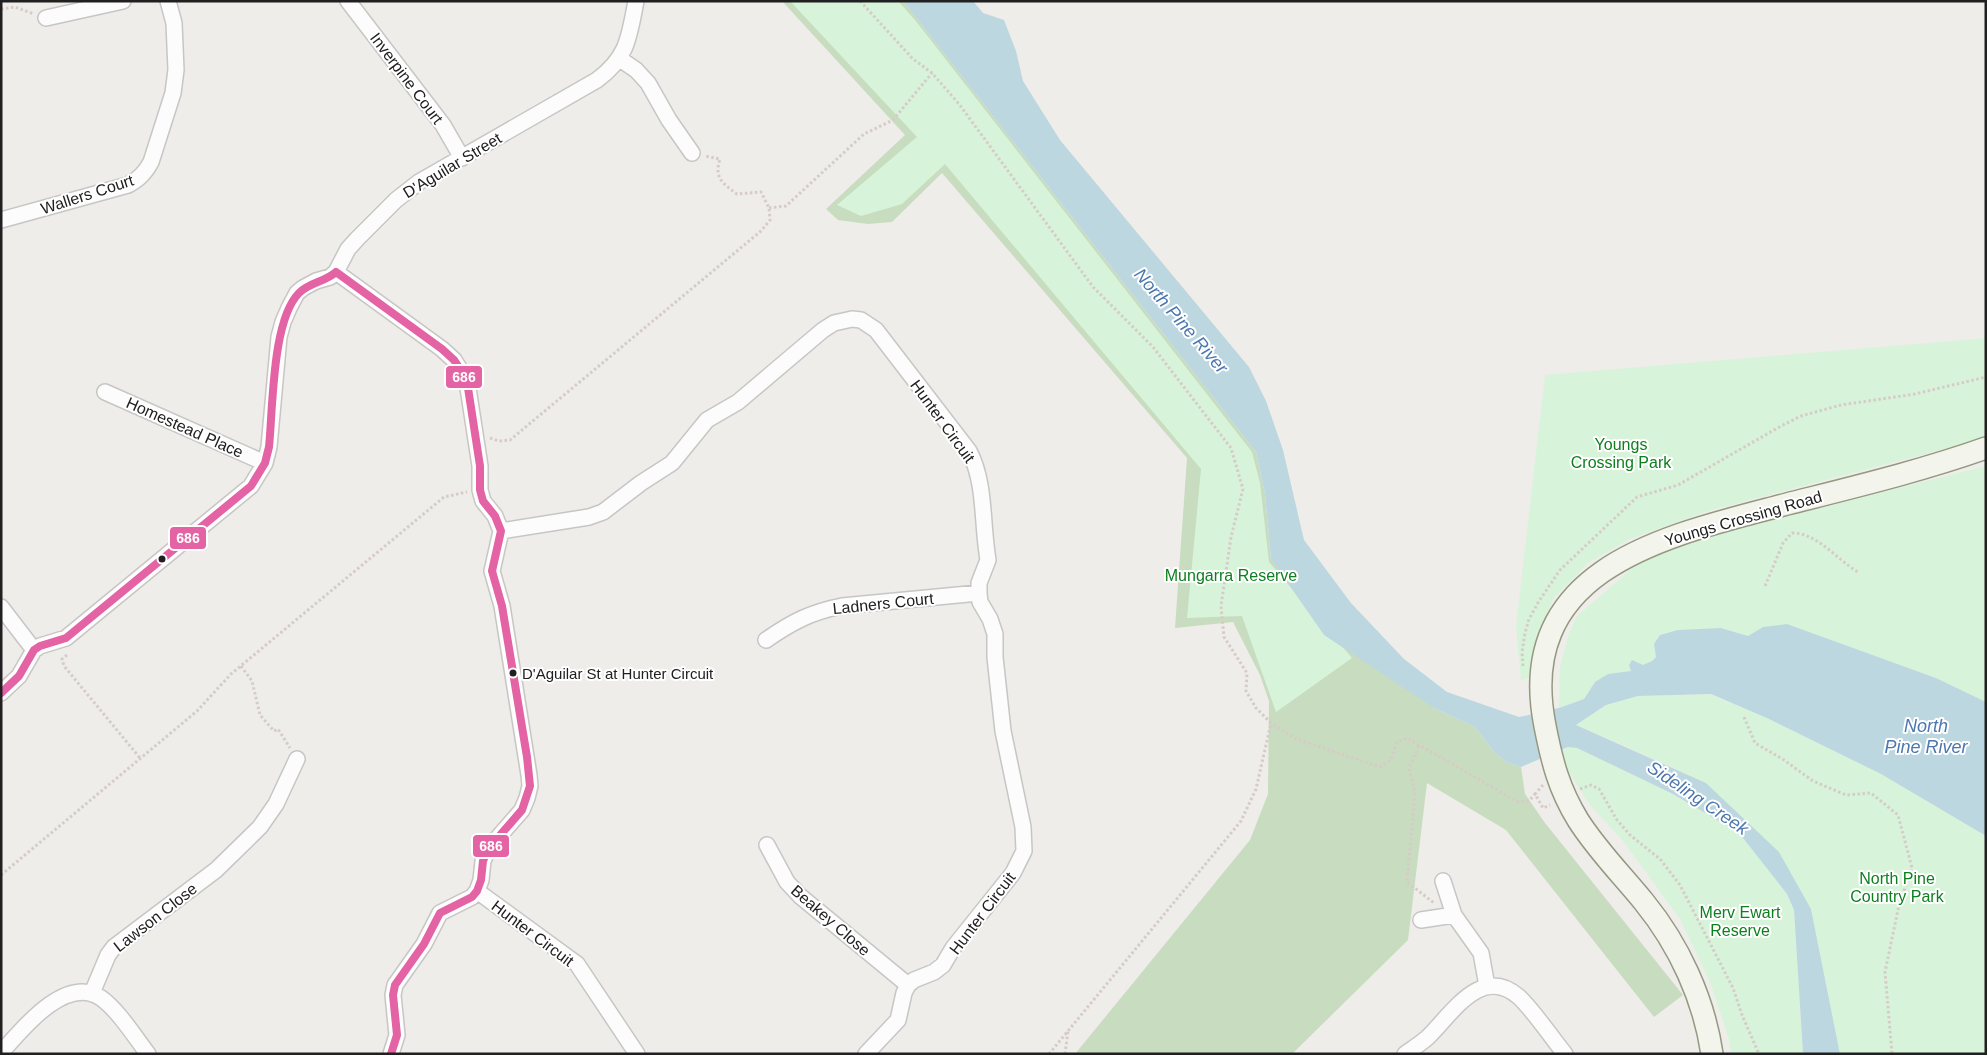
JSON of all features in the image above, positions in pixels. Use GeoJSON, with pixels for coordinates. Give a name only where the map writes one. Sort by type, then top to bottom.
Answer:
{"type":"FeatureCollection","features":[{"type":"Feature","properties":{"kind":"main road","name":"Youngs Crossing Road"},"geometry":{"type":"LineString","coordinates":[[1712,1054],[1705,1018],[1682,960],[1666,931],[1646,904],[1597,847],[1579,822],[1562,790],[1552,760],[1542,708],[1540,682],[1542,665],[1554,627],[1570,601],[1596,576],[1642,549],[1688,531],[1914,471],[1986,448]]}},
{"type":"Feature","properties":{"kind":"street"},"geometry":{"type":"LineString","coordinates":[[46,18],[123,1]]}},
{"type":"Feature","properties":{"kind":"street","name":"Wallers Court"},"geometry":{"type":"LineString","coordinates":[[1,220],[128,185],[138,180],[146,171],[151,162],[173,93],[176,70],[174,23],[168,1]]}},
{"type":"Feature","properties":{"kind":"street","name":"Inverpine Court"},"geometry":{"type":"LineString","coordinates":[[348,1],[443,125],[462,158]]}},
{"type":"Feature","properties":{"kind":"street","name":"D'Aguilar Street"},"geometry":{"type":"LineString","coordinates":[[336,272],[348,249],[396,200],[419,182],[597,80],[611,70],[620,58],[626,45],[636,1]]}},
{"type":"Feature","properties":{"kind":"street"},"geometry":{"type":"LineString","coordinates":[[620,58],[636,70],[648,83],[669,120],[692,153]]}},
{"type":"Feature","properties":{"kind":"street"},"geometry":{"type":"LineString","coordinates":[[1,693],[19,676],[34,650],[40,646],[62,640],[70,635],[251,486],[265,463],[271,429],[279,337],[283,322],[297,293],[309,284],[330,277],[336,272],[442,349],[454,360],[463,374],[468,388],[480,466],[482,501],[499,523],[501,531],[492,571],[502,606],[530,786],[522,810],[488,849],[483,861],[481,880],[477,891],[472,897],[440,913],[424,944],[395,986],[392,995],[397,1035],[391,1054]]}},
{"type":"Feature","properties":{"kind":"street","name":"Hunter Circuit"},"geometry":{"type":"LineString","coordinates":[[501,531],[589,517],[603,512],[641,483],[672,463],[707,420],[738,402],[823,330],[834,323],[852,319],[861,320],[876,330],[969,451],[976,464],[988,560],[978,593],[980,602],[990,619],[995,634],[995,657],[1003,731],[1023,827],[1024,851],[1013,873],[953,948],[943,965],[934,972],[914,980],[908,985]]}},
{"type":"Feature","properties":{"kind":"street","name":"Homestead Place"},"geometry":{"type":"LineString","coordinates":[[105,392],[265,463]]}},
{"type":"Feature","properties":{"kind":"street","name":"Ladners Court"},"geometry":{"type":"LineString","coordinates":[[766,640],[805,615],[824,609],[978,593]]}},
{"type":"Feature","properties":{"kind":"street"},"geometry":{"type":"LineString","coordinates":[[1,608],[34,650]]}},
{"type":"Feature","properties":{"kind":"street","name":"Lawson Close"},"geometry":{"type":"LineString","coordinates":[[92,993],[108,955],[114,947],[216,870],[260,827],[276,804],[297,759]]}},
{"type":"Feature","properties":{"kind":"street","name":"Beakey Close"},"geometry":{"type":"LineString","coordinates":[[767,845],[787,882],[800,896],[908,985]]}},
{"type":"Feature","properties":{"kind":"street"},"geometry":{"type":"LineString","coordinates":[[1443,881],[1454,915],[1481,953],[1487,986]]}},
{"type":"Feature","properties":{"kind":"street","name":"Hunter Circuit"},"geometry":{"type":"LineString","coordinates":[[477,891],[576,964],[637,1054]]}},
{"type":"Feature","properties":{"kind":"street"},"geometry":{"type":"LineString","coordinates":[[1421,920],[1454,915]]}},
{"type":"Feature","properties":{"kind":"street"},"geometry":{"type":"LineString","coordinates":[[866,1054],[898,1020],[904,993],[908,985]]}},
{"type":"Feature","properties":{"kind":"street"},"geometry":{"type":"LineString","coordinates":[[1405,1054],[1425,1039],[1465,998],[1475,990],[1487,986],[1497,986],[1508,990],[1520,998],[1565,1054]]}},
{"type":"Feature","properties":{"kind":"street"},"geometry":{"type":"LineString","coordinates":[[1,1053],[35,1017],[62,996],[75,991],[92,993],[101,998],[111,1007],[148,1054]]}},
{"type":"Feature","properties":{"kind":"path"},"geometry":{"type":"LineString","coordinates":[[860,1],[913,59],[932,73],[959,104],[1093,287],[1153,347],[1231,448],[1243,489],[1231,536],[1221,606],[1224,636],[1247,673],[1246,691],[1256,708],[1272,723],[1296,739],[1380,767],[1391,760],[1397,742],[1406,738],[1518,802],[1529,801],[1544,785],[1544,781]]}},
{"type":"Feature","properties":{"kind":"path"},"geometry":{"type":"LineString","coordinates":[[1,9],[15,6],[46,18]]}},
{"type":"Feature","properties":{"kind":"path"},"geometry":{"type":"LineString","coordinates":[[769,208],[786,206],[864,134],[893,120],[932,73]]}},
{"type":"Feature","properties":{"kind":"path"},"geometry":{"type":"LineString","coordinates":[[476,439],[510,440],[761,231],[770,220],[769,208],[761,192],[737,194],[722,183],[716,170],[720,159],[692,153]]}},
{"type":"Feature","properties":{"kind":"path"},"geometry":{"type":"LineString","coordinates":[[1523,668],[1522,652],[1525,633],[1529,619],[1539,600],[1560,570],[1637,497],[1678,485],[1801,416],[1840,405],[1914,394],[1986,377]]}},
{"type":"Feature","properties":{"kind":"path"},"geometry":{"type":"LineString","coordinates":[[1,874],[197,711],[241,666],[444,497],[480,490]]}},
{"type":"Feature","properties":{"kind":"path"},"geometry":{"type":"LineString","coordinates":[[1765,586],[1783,543],[1792,533],[1817,542],[1858,572]]}},
{"type":"Feature","properties":{"kind":"path"},"geometry":{"type":"LineString","coordinates":[[70,635],[78,645],[62,659],[62,663],[140,758]]}},
{"type":"Feature","properties":{"kind":"path"},"geometry":{"type":"LineString","coordinates":[[241,666],[252,682],[260,714],[274,732],[278,729],[297,759]]}},
{"type":"Feature","properties":{"kind":"path"},"geometry":{"type":"LineString","coordinates":[[1744,717],[1756,743],[1813,781],[1846,795],[1871,793],[1898,815],[1912,868],[1899,905],[1885,972],[1892,1054]]}},
{"type":"Feature","properties":{"kind":"path"},"geometry":{"type":"LineString","coordinates":[[1049,1054],[1241,822],[1256,789],[1272,723]]}},
{"type":"Feature","properties":{"kind":"path"},"geometry":{"type":"LineString","coordinates":[[1419,746],[1409,768],[1414,794],[1407,882],[1439,907],[1454,915]]}},
{"type":"Feature","properties":{"kind":"path"},"geometry":{"type":"LineString","coordinates":[[1575,792],[1587,786],[1599,789],[1617,820],[1630,835],[1660,859],[1680,885],[1734,988],[1742,1015],[1758,1054]]}},
{"type":"Feature","properties":{"kind":"path"},"geometry":{"type":"LineString","coordinates":[[1535,794],[1543,808],[1552,803]]}},
{"type":"Feature","properties":{"kind":"path"},"geometry":{"type":"LineString","coordinates":[[1065,1054],[1068,1031]]}},
{"type":"Feature","properties":{"kind":"green space"},"geometry":{"type":"Polygon","coordinates":[[[782,1],[903,1],[1256,452],[1265,494],[1271,559],[1434,708],[1475,727],[1493,751],[1506,762],[1521,767],[1525,794],[1545,823],[1683,995],[1654,1017],[1506,830],[1427,783],[1408,940],[1292,1054],[1075,1054],[1250,840],[1268,794],[1269,701],[1260,675],[1233,622],[1175,628],[1187,458],[942,173],[892,222],[868,224],[838,220],[826,209],[905,135],[782,1]]]}},
{"type":"Feature","properties":{"kind":"green space","name":"Mungarra Reserve"},"geometry":{"type":"Polygon","coordinates":[[[790,1],[898,1],[915,20],[1252,452],[1260,483],[1269,562],[1352,658],[1276,712],[1242,616],[1187,618],[1201,469],[945,164],[902,204],[861,216],[837,205],[917,137],[790,1]]]}},
{"type":"Feature","properties":{"kind":"green space","name":"Youngs Crossing Park"},"geometry":{"type":"Polygon","coordinates":[[[1986,338],[1986,438],[1708,511],[1630,539],[1588,563],[1554,598],[1536,637],[1530,678],[1521,680],[1516,626],[1545,375],[1986,338]]]}},
{"type":"Feature","properties":{"kind":"green space"},"geometry":{"type":"Polygon","coordinates":[[[1986,466],[1986,702],[1936,678],[1823,637],[1763,627],[1748,636],[1721,628],[1656,657],[1652,661],[1631,671],[1595,682],[1584,699],[1559,708],[1560,667],[1569,633],[1577,616],[1634,567],[1656,555],[1707,537],[1986,466]]]}},
{"type":"Feature","properties":{"kind":"green space","name":"North Pine Country Park"},"geometry":{"type":"Polygon","coordinates":[[[1709,694],[1769,719],[1881,774],[1986,836],[1986,1054],[1840,1054],[1811,909],[1706,783],[1576,725],[1606,705],[1638,696],[1709,694]]]}},
{"type":"Feature","properties":{"kind":"green space","name":"Merv Ewart Reserve"},"geometry":{"type":"Polygon","coordinates":[[[1568,747],[1577,748],[1673,794],[1739,833],[1787,894],[1794,910],[1803,1054],[1731,1054],[1730,1042],[1710,982],[1680,919],[1623,841],[1590,805],[1566,767],[1561,752],[1568,747]]]}},
{"type":"Feature","properties":{"kind":"water"},"geometry":{"type":"Polygon","coordinates":[[[903,1],[973,1],[983,13],[1004,20],[1016,51],[1023,81],[1060,140],[1249,367],[1266,401],[1283,450],[1304,540],[1351,603],[1404,659],[1447,692],[1519,717],[1559,708],[1584,699],[1595,682],[1608,674],[1631,671],[1629,665],[1632,660],[1643,665],[1652,661],[1656,657],[1654,644],[1660,635],[1678,630],[1721,628],[1748,636],[1763,627],[1787,624],[1936,678],[1986,702],[1986,836],[1881,774],[1769,719],[1711,694],[1638,696],[1606,705],[1576,725],[1706,783],[1779,852],[1811,909],[1840,1054],[1803,1054],[1794,910],[1787,894],[1739,833],[1673,794],[1577,748],[1568,747],[1521,767],[1506,762],[1493,751],[1475,727],[1434,708],[1324,635],[1271,559],[1265,494],[1256,452],[903,1]]]}},
{"type":"Feature","properties":{"kind":"transit line","name":"686"},"geometry":{"type":"LineString","coordinates":[[1,693],[19,676],[34,650],[40,646],[66,638],[251,486],[265,463],[269,447],[275,366],[283,323],[290,306],[303,289],[336,272],[442,349],[454,360],[463,374],[468,388],[480,466],[480,490],[483,501],[495,516],[501,531],[492,571],[502,606],[530,786],[522,810],[488,849],[483,861],[481,880],[477,891],[472,897],[440,913],[424,944],[395,985],[393,995],[397,1035],[391,1054]]}},
{"type":"Feature","properties":{"kind":"place","name":"D'Aguilar St at Hunter Circuit"},"geometry":{"type":"Point","coordinates":[513,673]}},
{"type":"Feature","properties":{"kind":"water label","name":"North Pine River"},"geometry":{"type":"Point","coordinates":[1181,321]}},
{"type":"Feature","properties":{"kind":"water label","name":"North Pine River"},"geometry":{"type":"Point","coordinates":[1926,736]}},
{"type":"Feature","properties":{"kind":"water label","name":"Sideling Creek"},"geometry":{"type":"Point","coordinates":[1698,798]}}]}
